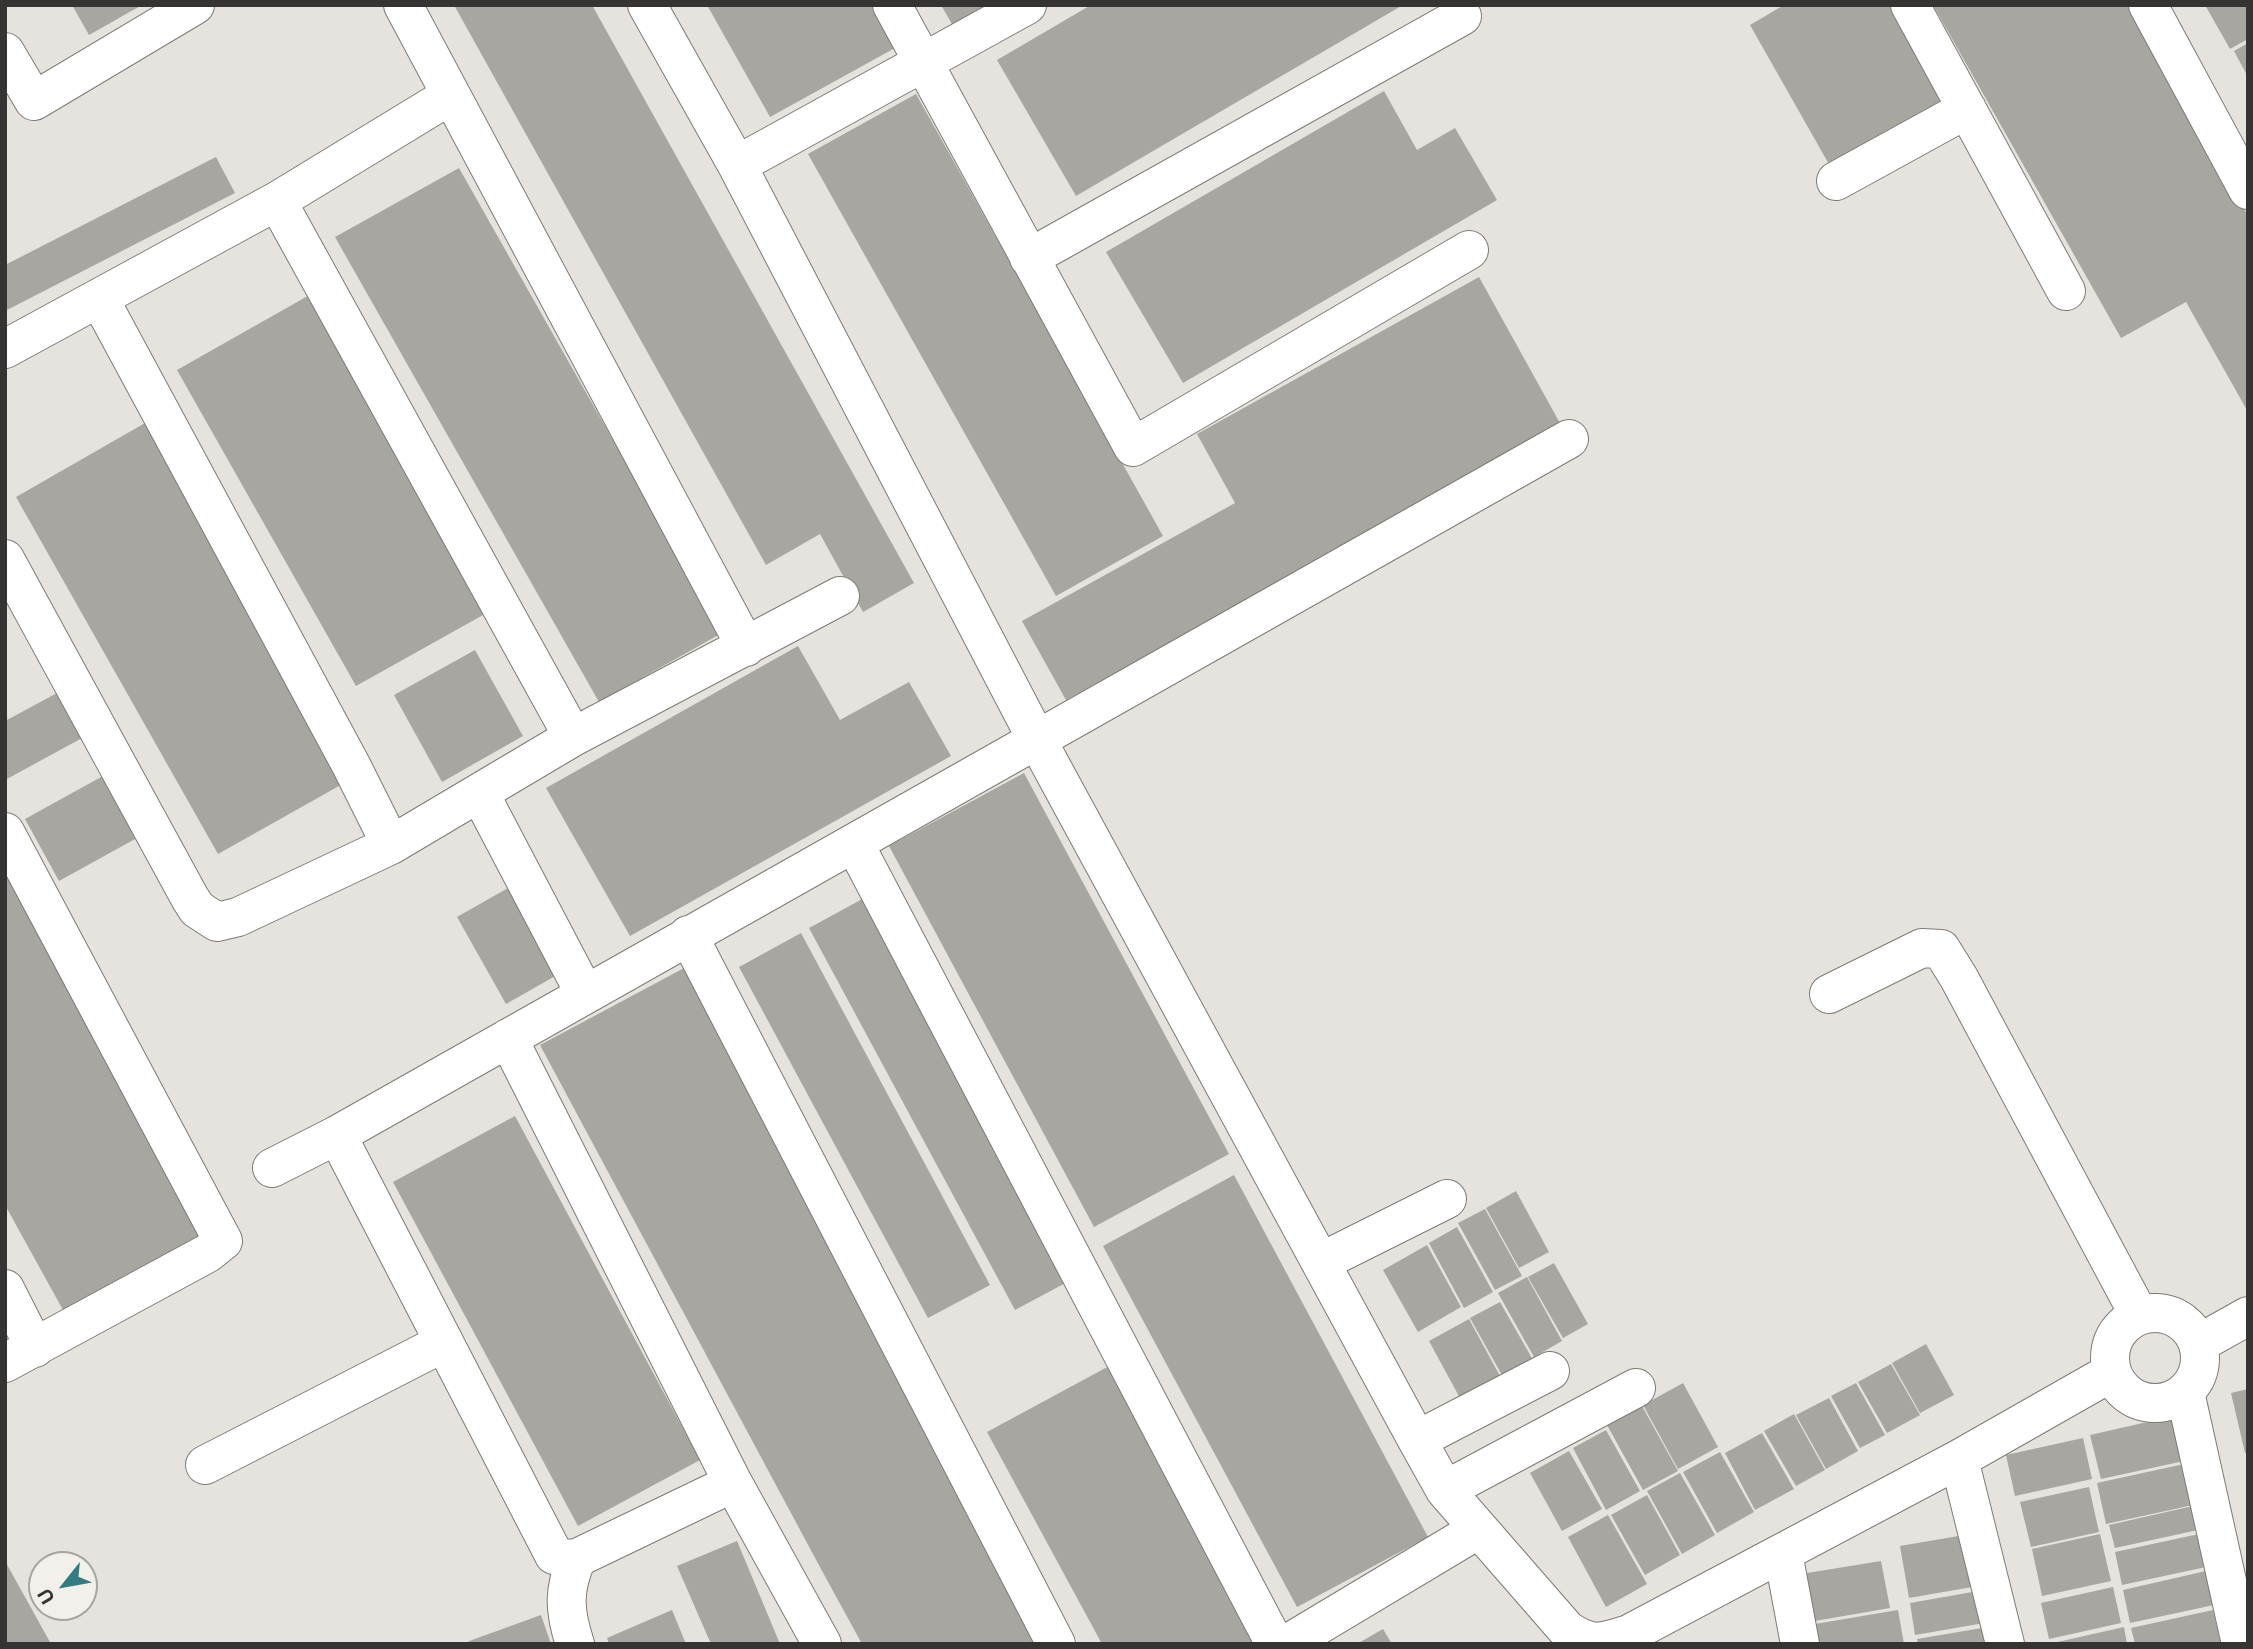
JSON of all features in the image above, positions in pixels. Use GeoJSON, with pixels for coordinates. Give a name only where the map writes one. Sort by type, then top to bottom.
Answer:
{"type":"FeatureCollection","features":[{"type":"Feature","properties":{"kind":"street"},"geometry":{"type":"LineString","coordinates":[[5,52],[34,101],[195,5]]}},
{"type":"Feature","properties":{"kind":"street"},"geometry":{"type":"LineString","coordinates":[[403,5],[746,647]]}},
{"type":"Feature","properties":{"kind":"street"},"geometry":{"type":"LineString","coordinates":[[647,5],[737,165],[1037,740],[1445,1490],[1567,1630],[1583,1640],[1601,1643],[1629,1633],[1959,1459],[2112,1372]]}},
{"type":"Feature","properties":{"kind":"street"},"geometry":{"type":"LineString","coordinates":[[892,5],[1133,447],[1469,250]]}},
{"type":"Feature","properties":{"kind":"street"},"geometry":{"type":"LineString","coordinates":[[737,165],[1027,5]]}},
{"type":"Feature","properties":{"kind":"street"},"geometry":{"type":"LineString","coordinates":[[1910,5],[2066,291]]}},
{"type":"Feature","properties":{"kind":"street"},"geometry":{"type":"LineString","coordinates":[[2148,5],[2236,143],[2248,190]]}},
{"type":"Feature","properties":{"kind":"street"},"geometry":{"type":"LineString","coordinates":[[1028,258],[1462,16]]}},
{"type":"Feature","properties":{"kind":"street"},"geometry":{"type":"LineString","coordinates":[[5,349],[277,201],[451,95]]}},
{"type":"Feature","properties":{"kind":"street"},"geometry":{"type":"LineString","coordinates":[[1836,181],[1967,109]]}},
{"type":"Feature","properties":{"kind":"street"},"geometry":{"type":"LineString","coordinates":[[277,201],[573,737]]}},
{"type":"Feature","properties":{"kind":"street"},"geometry":{"type":"LineString","coordinates":[[99,298],[351,765],[391,845]]}},
{"type":"Feature","properties":{"kind":"street"},"geometry":{"type":"LineString","coordinates":[[272,1168],[337,1135],[688,934],[1569,439]]}},
{"type":"Feature","properties":{"kind":"street"},"geometry":{"type":"LineString","coordinates":[[5,559],[190,898],[205,917],[217,922],[238,917],[391,845],[573,737],[840,596]]}},
{"type":"Feature","properties":{"kind":"street"},"geometry":{"type":"LineString","coordinates":[[480,794],[585,994]]}},
{"type":"Feature","properties":{"kind":"street"},"geometry":{"type":"LineString","coordinates":[[5,832],[223,1241],[208,1254],[20,1355],[5,1289]]}},
{"type":"Feature","properties":{"kind":"street"},"geometry":{"type":"LineString","coordinates":[[854,843],[1275,1644]]}},
{"type":"Feature","properties":{"kind":"street"},"geometry":{"type":"LineString","coordinates":[[688,934],[1056,1644]]}},
{"type":"Feature","properties":{"kind":"street"},"geometry":{"type":"LineString","coordinates":[[1829,995],[1922,948],[1941,949],[2139,1315]]}},
{"type":"Feature","properties":{"kind":"street"},"geometry":{"type":"LineString","coordinates":[[509,1038],[733,1483],[821,1644]]}},
{"type":"Feature","properties":{"kind":"street"},"geometry":{"type":"LineString","coordinates":[[337,1135],[554,1555],[565,1559],[577,1558],[733,1483]]}},
{"type":"Feature","properties":{"kind":"street"},"geometry":{"type":"LineString","coordinates":[[1321,1262],[1447,1199]]}},
{"type":"Feature","properties":{"kind":"street"},"geometry":{"type":"LineString","coordinates":[[2157,1313],[2175,1317],[2189,1328],[2198,1344],[2197,1376],[2185,1392],[2163,1403],[2138,1400],[2126,1394],[2112,1372],[2110,1355],[2114,1338],[2124,1325],[2139,1315],[2157,1313]]}},
{"type":"Feature","properties":{"kind":"street"},"geometry":{"type":"LineString","coordinates":[[2198,1344],[2248,1316]]}},
{"type":"Feature","properties":{"kind":"street"},"geometry":{"type":"LineString","coordinates":[[205,1465],[443,1343]]}},
{"type":"Feature","properties":{"kind":"street"},"geometry":{"type":"LineString","coordinates":[[1417,1440],[1550,1371]]}},
{"type":"Feature","properties":{"kind":"street"},"geometry":{"type":"LineString","coordinates":[[1445,1490],[1636,1388]]}},
{"type":"Feature","properties":{"kind":"street"},"geometry":{"type":"LineString","coordinates":[[2185,1392],[2241,1644]]}},
{"type":"Feature","properties":{"kind":"street"},"geometry":{"type":"LineString","coordinates":[[1959,1459],[2005,1644]]}},
{"type":"Feature","properties":{"kind":"street"},"geometry":{"type":"LineString","coordinates":[[1287,1644],[1479,1529]]}},
{"type":"Feature","properties":{"kind":"street"},"geometry":{"type":"LineString","coordinates":[[1783,1553],[1800,1644]]}},
{"type":"Feature","properties":{"kind":"street"},"geometry":{"type":"LineString","coordinates":[[575,1644],[570,1627],[566,1585],[577,1558]]}},
{"type":"Feature","properties":{"kind":"building"},"geometry":{"type":"Polygon","coordinates":[[[72,5],[142,5],[89,35],[72,5]]]}},
{"type":"Feature","properties":{"kind":"building"},"geometry":{"type":"Polygon","coordinates":[[[454,5],[592,5],[914,583],[863,612],[820,534],[766,565],[454,5]]]}},
{"type":"Feature","properties":{"kind":"building"},"geometry":{"type":"Polygon","coordinates":[[[707,5],[884,5],[904,43],[770,117],[707,5]]]}},
{"type":"Feature","properties":{"kind":"building"},"geometry":{"type":"Polygon","coordinates":[[[941,5],[1001,5],[956,31],[941,5]]]}},
{"type":"Feature","properties":{"kind":"building"},"geometry":{"type":"Polygon","coordinates":[[[1091,5],[1403,5],[1076,196],[997,60],[1091,5]]]}},
{"type":"Feature","properties":{"kind":"building"},"geometry":{"type":"Polygon","coordinates":[[[1784,5],[1897,5],[1949,98],[1830,166],[1750,25],[1784,5]]]}},
{"type":"Feature","properties":{"kind":"building"},"geometry":{"type":"Polygon","coordinates":[[[1933,5],[2130,5],[2248,216],[2248,412],[2186,302],[2121,338],[1933,5]]]}},
{"type":"Feature","properties":{"kind":"building"},"geometry":{"type":"Polygon","coordinates":[[[2205,5],[2248,5],[2248,39],[2230,49],[2205,5]]]}},
{"type":"Feature","properties":{"kind":"building"},"geometry":{"type":"Polygon","coordinates":[[[2248,43],[2248,77],[2234,51],[2248,43]]]}},
{"type":"Feature","properties":{"kind":"building"},"geometry":{"type":"Polygon","coordinates":[[[1384,91],[1417,150],[1455,128],[1497,200],[1183,383],[1106,252],[1384,91]]]}},
{"type":"Feature","properties":{"kind":"building"},"geometry":{"type":"Polygon","coordinates":[[[916,94],[1163,536],[1056,596],[808,154],[916,94]]]}},
{"type":"Feature","properties":{"kind":"building"},"geometry":{"type":"Polygon","coordinates":[[[216,157],[235,193],[5,311],[5,265],[216,157]]]}},
{"type":"Feature","properties":{"kind":"building"},"geometry":{"type":"Polygon","coordinates":[[[459,168],[722,633],[599,702],[335,237],[459,168]]]}},
{"type":"Feature","properties":{"kind":"building"},"geometry":{"type":"Polygon","coordinates":[[[1479,277],[1561,425],[1066,700],[1022,621],[1235,503],[1197,434],[1479,277]]]}},
{"type":"Feature","properties":{"kind":"building"},"geometry":{"type":"Polygon","coordinates":[[[313,293],[492,610],[356,686],[177,370],[313,293]]]}},
{"type":"Feature","properties":{"kind":"building"},"geometry":{"type":"Polygon","coordinates":[[[152,419],[355,777],[218,854],[16,497],[152,419]]]}},
{"type":"Feature","properties":{"kind":"building"},"geometry":{"type":"Polygon","coordinates":[[[798,646],[840,720],[909,682],[951,756],[630,936],[546,788],[798,646]]]}},
{"type":"Feature","properties":{"kind":"building"},"geometry":{"type":"Polygon","coordinates":[[[475,650],[523,736],[442,782],[394,695],[475,650]]]}},
{"type":"Feature","properties":{"kind":"building"},"geometry":{"type":"Polygon","coordinates":[[[59,692],[84,737],[5,780],[5,721],[59,692]]]}},
{"type":"Feature","properties":{"kind":"building"},"geometry":{"type":"Polygon","coordinates":[[[112,771],[146,833],[59,881],[25,819],[112,771]]]}},
{"type":"Feature","properties":{"kind":"building"},"geometry":{"type":"Polygon","coordinates":[[[1024,773],[1229,1154],[1094,1227],[889,846],[1024,773]]]}},
{"type":"Feature","properties":{"kind":"building"},"geometry":{"type":"Polygon","coordinates":[[[5,859],[215,1237],[68,1319],[5,1205],[5,859]]]}},
{"type":"Feature","properties":{"kind":"building"},"geometry":{"type":"Polygon","coordinates":[[[515,884],[564,971],[506,1004],[457,917],[515,884]]]}},
{"type":"Feature","properties":{"kind":"building"},"geometry":{"type":"Polygon","coordinates":[[[866,897],[1073,1279],[1015,1310],[809,928],[866,897]]]}},
{"type":"Feature","properties":{"kind":"building"},"geometry":{"type":"Polygon","coordinates":[[[801,933],[990,1285],[928,1318],[739,967],[801,933]]]}},
{"type":"Feature","properties":{"kind":"building"},"geometry":{"type":"Polygon","coordinates":[[[686,967],[1050,1644],[862,1644],[821,1569],[540,1045],[686,967]]]}},
{"type":"Feature","properties":{"kind":"building"},"geometry":{"type":"Polygon","coordinates":[[[515,1116],[700,1460],[578,1526],[393,1182],[515,1116]]]}},
{"type":"Feature","properties":{"kind":"building"},"geometry":{"type":"Polygon","coordinates":[[[1234,1175],[1428,1537],[1297,1607],[1103,1246],[1234,1175]]]}},
{"type":"Feature","properties":{"kind":"building"},"geometry":{"type":"Polygon","coordinates":[[[1516,1191],[1549,1252],[1519,1268],[1486,1208],[1516,1191]]]}},
{"type":"Feature","properties":{"kind":"building"},"geometry":{"type":"Polygon","coordinates":[[[1485,1209],[1522,1276],[1495,1290],[1458,1223],[1485,1209]]]}},
{"type":"Feature","properties":{"kind":"building"},"geometry":{"type":"Polygon","coordinates":[[[1457,1227],[1493,1292],[1464,1308],[1429,1243],[1457,1227]]]}},
{"type":"Feature","properties":{"kind":"building"},"geometry":{"type":"Polygon","coordinates":[[[1427,1245],[1461,1307],[1418,1332],[1383,1270],[1427,1245]]]}},
{"type":"Feature","properties":{"kind":"building"},"geometry":{"type":"Polygon","coordinates":[[[1554,1263],[1588,1324],[1563,1338],[1528,1277],[1554,1263]]]}},
{"type":"Feature","properties":{"kind":"building"},"geometry":{"type":"Polygon","coordinates":[[[1527,1277],[1562,1341],[1534,1357],[1498,1293],[1527,1277]]]}},
{"type":"Feature","properties":{"kind":"building"},"geometry":{"type":"Polygon","coordinates":[[[1500,1302],[1533,1360],[1503,1377],[1470,1318],[1500,1302]]]}},
{"type":"Feature","properties":{"kind":"building"},"geometry":{"type":"Polygon","coordinates":[[[1469,1319],[1501,1378],[1461,1400],[1429,1341],[1469,1319]]]}},
{"type":"Feature","properties":{"kind":"building"},"geometry":{"type":"Polygon","coordinates":[[[1926,1344],[1954,1395],[1920,1413],[1892,1363],[1926,1344]]]}},
{"type":"Feature","properties":{"kind":"building"},"geometry":{"type":"Polygon","coordinates":[[[1891,1364],[1920,1415],[1887,1433],[1858,1382],[1891,1364]]]}},
{"type":"Feature","properties":{"kind":"building"},"geometry":{"type":"Polygon","coordinates":[[[1111,1365],[1261,1644],[1102,1644],[987,1432],[1111,1365]]]}},
{"type":"Feature","properties":{"kind":"building"},"geometry":{"type":"Polygon","coordinates":[[[1683,1383],[1718,1447],[1678,1469],[1643,1405],[1683,1383]]]}},
{"type":"Feature","properties":{"kind":"building"},"geometry":{"type":"Polygon","coordinates":[[[1856,1383],[1885,1435],[1860,1448],[1831,1396],[1856,1383]]]}},
{"type":"Feature","properties":{"kind":"building"},"geometry":{"type":"Polygon","coordinates":[[[2248,1389],[2248,1452],[2245,1453],[2231,1393],[2248,1389]]]}},
{"type":"Feature","properties":{"kind":"building"},"geometry":{"type":"Polygon","coordinates":[[[1829,1398],[1858,1451],[1826,1469],[1796,1415],[1829,1398]]]}},
{"type":"Feature","properties":{"kind":"building"},"geometry":{"type":"Polygon","coordinates":[[[1642,1406],[1678,1471],[1643,1490],[1607,1425],[1642,1406]]]}},
{"type":"Feature","properties":{"kind":"building"},"geometry":{"type":"Polygon","coordinates":[[[1794,1414],[1825,1470],[1796,1486],[1764,1431],[1794,1414]]]}},
{"type":"Feature","properties":{"kind":"building"},"geometry":{"type":"Polygon","coordinates":[[[2174,1416],[2184,1461],[2101,1479],[2090,1435],[2174,1416]]]}},
{"type":"Feature","properties":{"kind":"building"},"geometry":{"type":"Polygon","coordinates":[[[1606,1430],[1640,1491],[1606,1510],[1573,1448],[1606,1430]]]}},
{"type":"Feature","properties":{"kind":"building"},"geometry":{"type":"Polygon","coordinates":[[[1762,1433],[1794,1489],[1755,1510],[1725,1453],[1762,1433]]]}},
{"type":"Feature","properties":{"kind":"building"},"geometry":{"type":"Polygon","coordinates":[[[2083,1438],[2092,1479],[2015,1496],[2006,1455],[2083,1438]]]}},
{"type":"Feature","properties":{"kind":"building"},"geometry":{"type":"Polygon","coordinates":[[[1569,1451],[1602,1509],[1562,1531],[1530,1473],[1569,1451]]]}},
{"type":"Feature","properties":{"kind":"building"},"geometry":{"type":"Polygon","coordinates":[[[1720,1452],[1754,1512],[1717,1533],[1683,1472],[1720,1452]]]}},
{"type":"Feature","properties":{"kind":"building"},"geometry":{"type":"Polygon","coordinates":[[[2184,1464],[2193,1505],[2106,1524],[2097,1483],[2184,1464]]]}},
{"type":"Feature","properties":{"kind":"building"},"geometry":{"type":"Polygon","coordinates":[[[1680,1473],[1715,1535],[1682,1554],[1647,1491],[1680,1473]]]}},
{"type":"Feature","properties":{"kind":"building"},"geometry":{"type":"Polygon","coordinates":[[[2089,1487],[2099,1532],[2031,1547],[2020,1502],[2089,1487]]]}},
{"type":"Feature","properties":{"kind":"building"},"geometry":{"type":"Polygon","coordinates":[[[1647,1495],[1680,1555],[1645,1575],[1611,1515],[1647,1495]]]}},
{"type":"Feature","properties":{"kind":"building"},"geometry":{"type":"Polygon","coordinates":[[[2193,1506],[2198,1530],[2115,1548],[2109,1525],[2193,1506]]]}},
{"type":"Feature","properties":{"kind":"building"},"geometry":{"type":"Polygon","coordinates":[[[1608,1515],[1647,1584],[1606,1607],[1568,1537],[1608,1515]]]}},
{"type":"Feature","properties":{"kind":"building"},"geometry":{"type":"Polygon","coordinates":[[[1970,1534],[1978,1586],[1909,1598],[1900,1546],[1970,1534]]]}},
{"type":"Feature","properties":{"kind":"building"},"geometry":{"type":"Polygon","coordinates":[[[2100,1534],[2111,1581],[2042,1596],[2032,1549],[2100,1534]]]}},
{"type":"Feature","properties":{"kind":"building"},"geometry":{"type":"Polygon","coordinates":[[[2199,1534],[2206,1567],[2122,1585],[2115,1552],[2199,1534]]]}},
{"type":"Feature","properties":{"kind":"building"},"geometry":{"type":"Polygon","coordinates":[[[737,1541],[780,1644],[711,1644],[677,1566],[737,1541]]]}},
{"type":"Feature","properties":{"kind":"building"},"geometry":{"type":"Polygon","coordinates":[[[5,1561],[28,1602],[28,1621],[38,1621],[51,1644],[5,1644],[5,1561]]]}},
{"type":"Feature","properties":{"kind":"building"},"geometry":{"type":"Polygon","coordinates":[[[1881,1561],[1890,1608],[1809,1622],[1801,1574],[1881,1561]]]}},
{"type":"Feature","properties":{"kind":"building"},"geometry":{"type":"Polygon","coordinates":[[[2206,1571],[2214,1605],[2130,1623],[2123,1590],[2206,1571]]]}},
{"type":"Feature","properties":{"kind":"building"},"geometry":{"type":"Polygon","coordinates":[[[2113,1587],[2121,1623],[2049,1639],[2041,1603],[2113,1587]]]}},
{"type":"Feature","properties":{"kind":"building"},"geometry":{"type":"Polygon","coordinates":[[[1978,1591],[1984,1623],[1915,1635],[1910,1603],[1978,1591]]]}},
{"type":"Feature","properties":{"kind":"building"},"geometry":{"type":"Polygon","coordinates":[[[672,1610],[686,1644],[609,1644],[607,1638],[672,1610]]]}},
{"type":"Feature","properties":{"kind":"building"},"geometry":{"type":"Polygon","coordinates":[[[1898,1610],[1904,1644],[1812,1644],[1809,1625],[1898,1610]]]}},
{"type":"Feature","properties":{"kind":"building"},"geometry":{"type":"Polygon","coordinates":[[[2213,1610],[2221,1644],[2135,1644],[2131,1628],[2213,1610]]]}},
{"type":"Feature","properties":{"kind":"building"},"geometry":{"type":"Polygon","coordinates":[[[541,1615],[551,1644],[463,1644],[472,1640],[541,1615]]]}},
{"type":"Feature","properties":{"kind":"building"},"geometry":{"type":"Polygon","coordinates":[[[2124,1627],[2127,1644],[2053,1644],[2053,1643],[2124,1627]]]}},
{"type":"Feature","properties":{"kind":"building"},"geometry":{"type":"Polygon","coordinates":[[[1982,1628],[1985,1644],[1918,1644],[1917,1639],[1982,1628]]]}},
{"type":"Feature","properties":{"kind":"building"},"geometry":{"type":"Polygon","coordinates":[[[1383,1629],[1392,1644],[1357,1644],[1383,1629]]]}}]}
